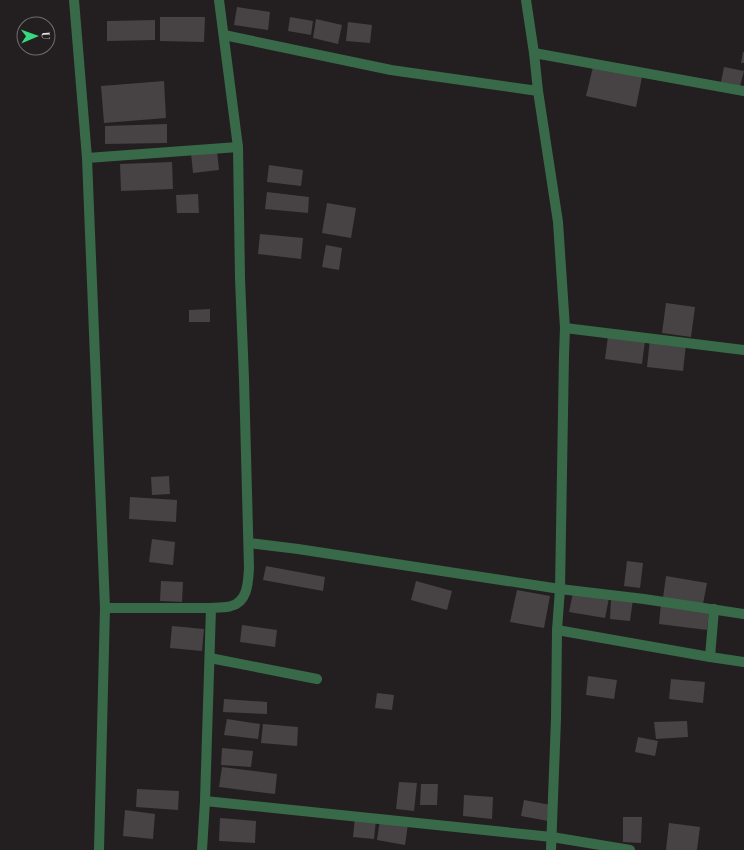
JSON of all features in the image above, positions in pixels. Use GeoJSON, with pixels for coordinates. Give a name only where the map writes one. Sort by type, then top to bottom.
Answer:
{"type":"FeatureCollection","features":[{"type":"Feature","properties":{"kind":"street"},"geometry":{"type":"LineString","coordinates":[[74,0],[88,158],[105,608],[99,850]]}},
{"type":"Feature","properties":{"kind":"street"},"geometry":{"type":"LineString","coordinates":[[105,608],[211,608],[232,606],[242,600],[248,586],[249,543],[240,278],[238,147],[219,0]]}},
{"type":"Feature","properties":{"kind":"street"},"geometry":{"type":"LineString","coordinates":[[526,0],[558,222],[565,328],[560,589],[557,630],[556,719],[551,850]]}},
{"type":"Feature","properties":{"kind":"street"},"geometry":{"type":"LineString","coordinates":[[224,35],[391,70],[538,91]]}},
{"type":"Feature","properties":{"kind":"street"},"geometry":{"type":"LineString","coordinates":[[534,52],[744,91]]}},
{"type":"Feature","properties":{"kind":"street"},"geometry":{"type":"LineString","coordinates":[[88,158],[238,147]]}},
{"type":"Feature","properties":{"kind":"street"},"geometry":{"type":"LineString","coordinates":[[565,328],[744,350]]}},
{"type":"Feature","properties":{"kind":"street"},"geometry":{"type":"LineString","coordinates":[[249,543],[298,549],[560,589],[744,614]]}},
{"type":"Feature","properties":{"kind":"street"},"geometry":{"type":"LineString","coordinates":[[202,850],[211,608]]}},
{"type":"Feature","properties":{"kind":"street"},"geometry":{"type":"LineString","coordinates":[[710,658],[714,609]]}},
{"type":"Feature","properties":{"kind":"street"},"geometry":{"type":"LineString","coordinates":[[557,630],[710,658],[744,662]]}},
{"type":"Feature","properties":{"kind":"street"},"geometry":{"type":"LineString","coordinates":[[210,658],[317,679]]}},
{"type":"Feature","properties":{"kind":"street"},"geometry":{"type":"LineString","coordinates":[[205,801],[552,838],[630,850]]}},
{"type":"Feature","properties":{"kind":"building"},"geometry":{"type":"Polygon","coordinates":[[[237,7],[270,12],[268,30],[234,25],[237,7]]]}},
{"type":"Feature","properties":{"kind":"building"},"geometry":{"type":"Polygon","coordinates":[[[160,17],[205,17],[204,42],[160,41],[160,17]]]}},
{"type":"Feature","properties":{"kind":"building"},"geometry":{"type":"Polygon","coordinates":[[[290,17],[313,21],[311,35],[288,31],[290,17]]]}},
{"type":"Feature","properties":{"kind":"building"},"geometry":{"type":"Polygon","coordinates":[[[316,19],[342,25],[338,44],[313,38],[316,19]]]}},
{"type":"Feature","properties":{"kind":"building"},"geometry":{"type":"Polygon","coordinates":[[[155,20],[155,40],[107,41],[107,21],[155,20]]]}},
{"type":"Feature","properties":{"kind":"building"},"geometry":{"type":"Polygon","coordinates":[[[348,22],[372,25],[370,43],[346,41],[348,22]]]}},
{"type":"Feature","properties":{"kind":"building"},"geometry":{"type":"Polygon","coordinates":[[[743,52],[744,63],[741,63],[743,52]]]}},
{"type":"Feature","properties":{"kind":"building"},"geometry":{"type":"Polygon","coordinates":[[[593,67],[642,77],[636,107],[586,96],[593,67]]]}},
{"type":"Feature","properties":{"kind":"building"},"geometry":{"type":"Polygon","coordinates":[[[724,67],[744,71],[740,86],[721,82],[724,67]]]}},
{"type":"Feature","properties":{"kind":"building"},"geometry":{"type":"Polygon","coordinates":[[[164,81],[166,118],[104,123],[101,86],[164,81]]]}},
{"type":"Feature","properties":{"kind":"building"},"geometry":{"type":"Polygon","coordinates":[[[167,124],[167,143],[105,144],[105,126],[167,124]]]}},
{"type":"Feature","properties":{"kind":"building"},"geometry":{"type":"Polygon","coordinates":[[[217,151],[219,170],[193,173],[191,153],[217,151]]]}},
{"type":"Feature","properties":{"kind":"building"},"geometry":{"type":"Polygon","coordinates":[[[172,162],[173,189],[121,191],[120,164],[172,162]]]}},
{"type":"Feature","properties":{"kind":"building"},"geometry":{"type":"Polygon","coordinates":[[[269,165],[303,170],[301,186],[267,182],[269,165]]]}},
{"type":"Feature","properties":{"kind":"building"},"geometry":{"type":"Polygon","coordinates":[[[267,192],[309,197],[308,213],[265,209],[267,192]]]}},
{"type":"Feature","properties":{"kind":"building"},"geometry":{"type":"Polygon","coordinates":[[[198,194],[199,213],[177,213],[176,195],[198,194]]]}},
{"type":"Feature","properties":{"kind":"building"},"geometry":{"type":"Polygon","coordinates":[[[327,203],[356,208],[351,238],[322,233],[327,203]]]}},
{"type":"Feature","properties":{"kind":"building"},"geometry":{"type":"Polygon","coordinates":[[[260,234],[303,238],[301,259],[258,254],[260,234]]]}},
{"type":"Feature","properties":{"kind":"building"},"geometry":{"type":"Polygon","coordinates":[[[326,245],[342,248],[339,270],[322,267],[326,245]]]}},
{"type":"Feature","properties":{"kind":"building"},"geometry":{"type":"Polygon","coordinates":[[[666,303],[695,307],[691,337],[662,333],[666,303]]]}},
{"type":"Feature","properties":{"kind":"building"},"geometry":{"type":"Polygon","coordinates":[[[210,309],[210,322],[189,322],[189,310],[210,309]]]}},
{"type":"Feature","properties":{"kind":"building"},"geometry":{"type":"Polygon","coordinates":[[[608,336],[645,341],[642,364],[605,359],[608,336]]]}},
{"type":"Feature","properties":{"kind":"building"},"geometry":{"type":"Polygon","coordinates":[[[650,339],[686,344],[683,371],[647,367],[650,339]]]}},
{"type":"Feature","properties":{"kind":"building"},"geometry":{"type":"Polygon","coordinates":[[[169,476],[170,494],[152,495],[151,477],[169,476]]]}},
{"type":"Feature","properties":{"kind":"building"},"geometry":{"type":"Polygon","coordinates":[[[130,497],[177,500],[176,522],[129,519],[130,497]]]}},
{"type":"Feature","properties":{"kind":"building"},"geometry":{"type":"Polygon","coordinates":[[[152,539],[175,542],[173,565],[149,562],[152,539]]]}},
{"type":"Feature","properties":{"kind":"building"},"geometry":{"type":"Polygon","coordinates":[[[627,561],[643,563],[640,588],[624,586],[627,561]]]}},
{"type":"Feature","properties":{"kind":"building"},"geometry":{"type":"Polygon","coordinates":[[[266,566],[325,577],[323,591],[263,580],[266,566]]]}},
{"type":"Feature","properties":{"kind":"building"},"geometry":{"type":"Polygon","coordinates":[[[666,576],[707,583],[703,604],[663,598],[666,576]]]}},
{"type":"Feature","properties":{"kind":"building"},"geometry":{"type":"Polygon","coordinates":[[[161,581],[183,582],[182,602],[160,601],[161,581]]]}},
{"type":"Feature","properties":{"kind":"building"},"geometry":{"type":"Polygon","coordinates":[[[416,581],[452,591],[447,610],[411,600],[416,581]]]}},
{"type":"Feature","properties":{"kind":"building"},"geometry":{"type":"Polygon","coordinates":[[[517,590],[550,596],[544,628],[510,622],[517,590]]]}},
{"type":"Feature","properties":{"kind":"building"},"geometry":{"type":"Polygon","coordinates":[[[573,593],[609,598],[605,618],[569,612],[573,593]]]}},
{"type":"Feature","properties":{"kind":"building"},"geometry":{"type":"Polygon","coordinates":[[[611,598],[633,599],[630,621],[610,619],[611,598]]]}},
{"type":"Feature","properties":{"kind":"building"},"geometry":{"type":"Polygon","coordinates":[[[661,603],[709,609],[707,630],[659,624],[661,603]]]}},
{"type":"Feature","properties":{"kind":"building"},"geometry":{"type":"Polygon","coordinates":[[[242,625],[277,630],[275,647],[240,642],[242,625]]]}},
{"type":"Feature","properties":{"kind":"building"},"geometry":{"type":"Polygon","coordinates":[[[172,626],[204,629],[202,651],[170,648],[172,626]]]}},
{"type":"Feature","properties":{"kind":"building"},"geometry":{"type":"Polygon","coordinates":[[[588,676],[617,680],[614,699],[586,695],[588,676]]]}},
{"type":"Feature","properties":{"kind":"building"},"geometry":{"type":"Polygon","coordinates":[[[671,679],[705,682],[703,703],[669,699],[671,679]]]}},
{"type":"Feature","properties":{"kind":"building"},"geometry":{"type":"Polygon","coordinates":[[[377,693],[394,695],[392,710],[375,708],[377,693]]]}},
{"type":"Feature","properties":{"kind":"building"},"geometry":{"type":"Polygon","coordinates":[[[224,699],[267,702],[267,714],[223,712],[224,699]]]}},
{"type":"Feature","properties":{"kind":"building"},"geometry":{"type":"Polygon","coordinates":[[[227,719],[260,724],[258,739],[224,735],[227,719]]]}},
{"type":"Feature","properties":{"kind":"building"},"geometry":{"type":"Polygon","coordinates":[[[687,721],[688,737],[656,739],[654,722],[687,721]]]}},
{"type":"Feature","properties":{"kind":"building"},"geometry":{"type":"Polygon","coordinates":[[[263,724],[298,727],[297,746],[261,743],[263,724]]]}},
{"type":"Feature","properties":{"kind":"building"},"geometry":{"type":"Polygon","coordinates":[[[638,737],[658,741],[655,756],[635,752],[638,737]]]}},
{"type":"Feature","properties":{"kind":"building"},"geometry":{"type":"Polygon","coordinates":[[[222,748],[253,751],[251,767],[221,765],[222,748]]]}},
{"type":"Feature","properties":{"kind":"building"},"geometry":{"type":"Polygon","coordinates":[[[222,767],[277,774],[275,794],[219,787],[222,767]]]}},
{"type":"Feature","properties":{"kind":"building"},"geometry":{"type":"Polygon","coordinates":[[[399,782],[417,783],[414,811],[396,809],[399,782]]]}},
{"type":"Feature","properties":{"kind":"building"},"geometry":{"type":"Polygon","coordinates":[[[421,784],[438,784],[437,805],[420,805],[421,784]]]}},
{"type":"Feature","properties":{"kind":"building"},"geometry":{"type":"Polygon","coordinates":[[[137,789],[179,791],[178,810],[136,807],[137,789]]]}},
{"type":"Feature","properties":{"kind":"building"},"geometry":{"type":"Polygon","coordinates":[[[464,795],[493,797],[492,819],[463,816],[464,795]]]}},
{"type":"Feature","properties":{"kind":"building"},"geometry":{"type":"Polygon","coordinates":[[[524,800],[551,805],[548,821],[521,816],[524,800]]]}},
{"type":"Feature","properties":{"kind":"building"},"geometry":{"type":"Polygon","coordinates":[[[125,810],[155,814],[153,839],[123,836],[125,810]]]}},
{"type":"Feature","properties":{"kind":"building"},"geometry":{"type":"Polygon","coordinates":[[[355,817],[376,820],[374,839],[353,837],[355,817]]]}},
{"type":"Feature","properties":{"kind":"building"},"geometry":{"type":"Polygon","coordinates":[[[623,817],[642,817],[641,843],[623,842],[623,817]]]}},
{"type":"Feature","properties":{"kind":"building"},"geometry":{"type":"Polygon","coordinates":[[[220,818],[256,821],[255,843],[219,841],[220,818]]]}},
{"type":"Feature","properties":{"kind":"building"},"geometry":{"type":"Polygon","coordinates":[[[380,820],[408,824],[405,845],[377,840],[380,820]]]}},
{"type":"Feature","properties":{"kind":"building"},"geometry":{"type":"Polygon","coordinates":[[[669,823],[700,827],[697,850],[666,850],[669,823]]]}}]}
